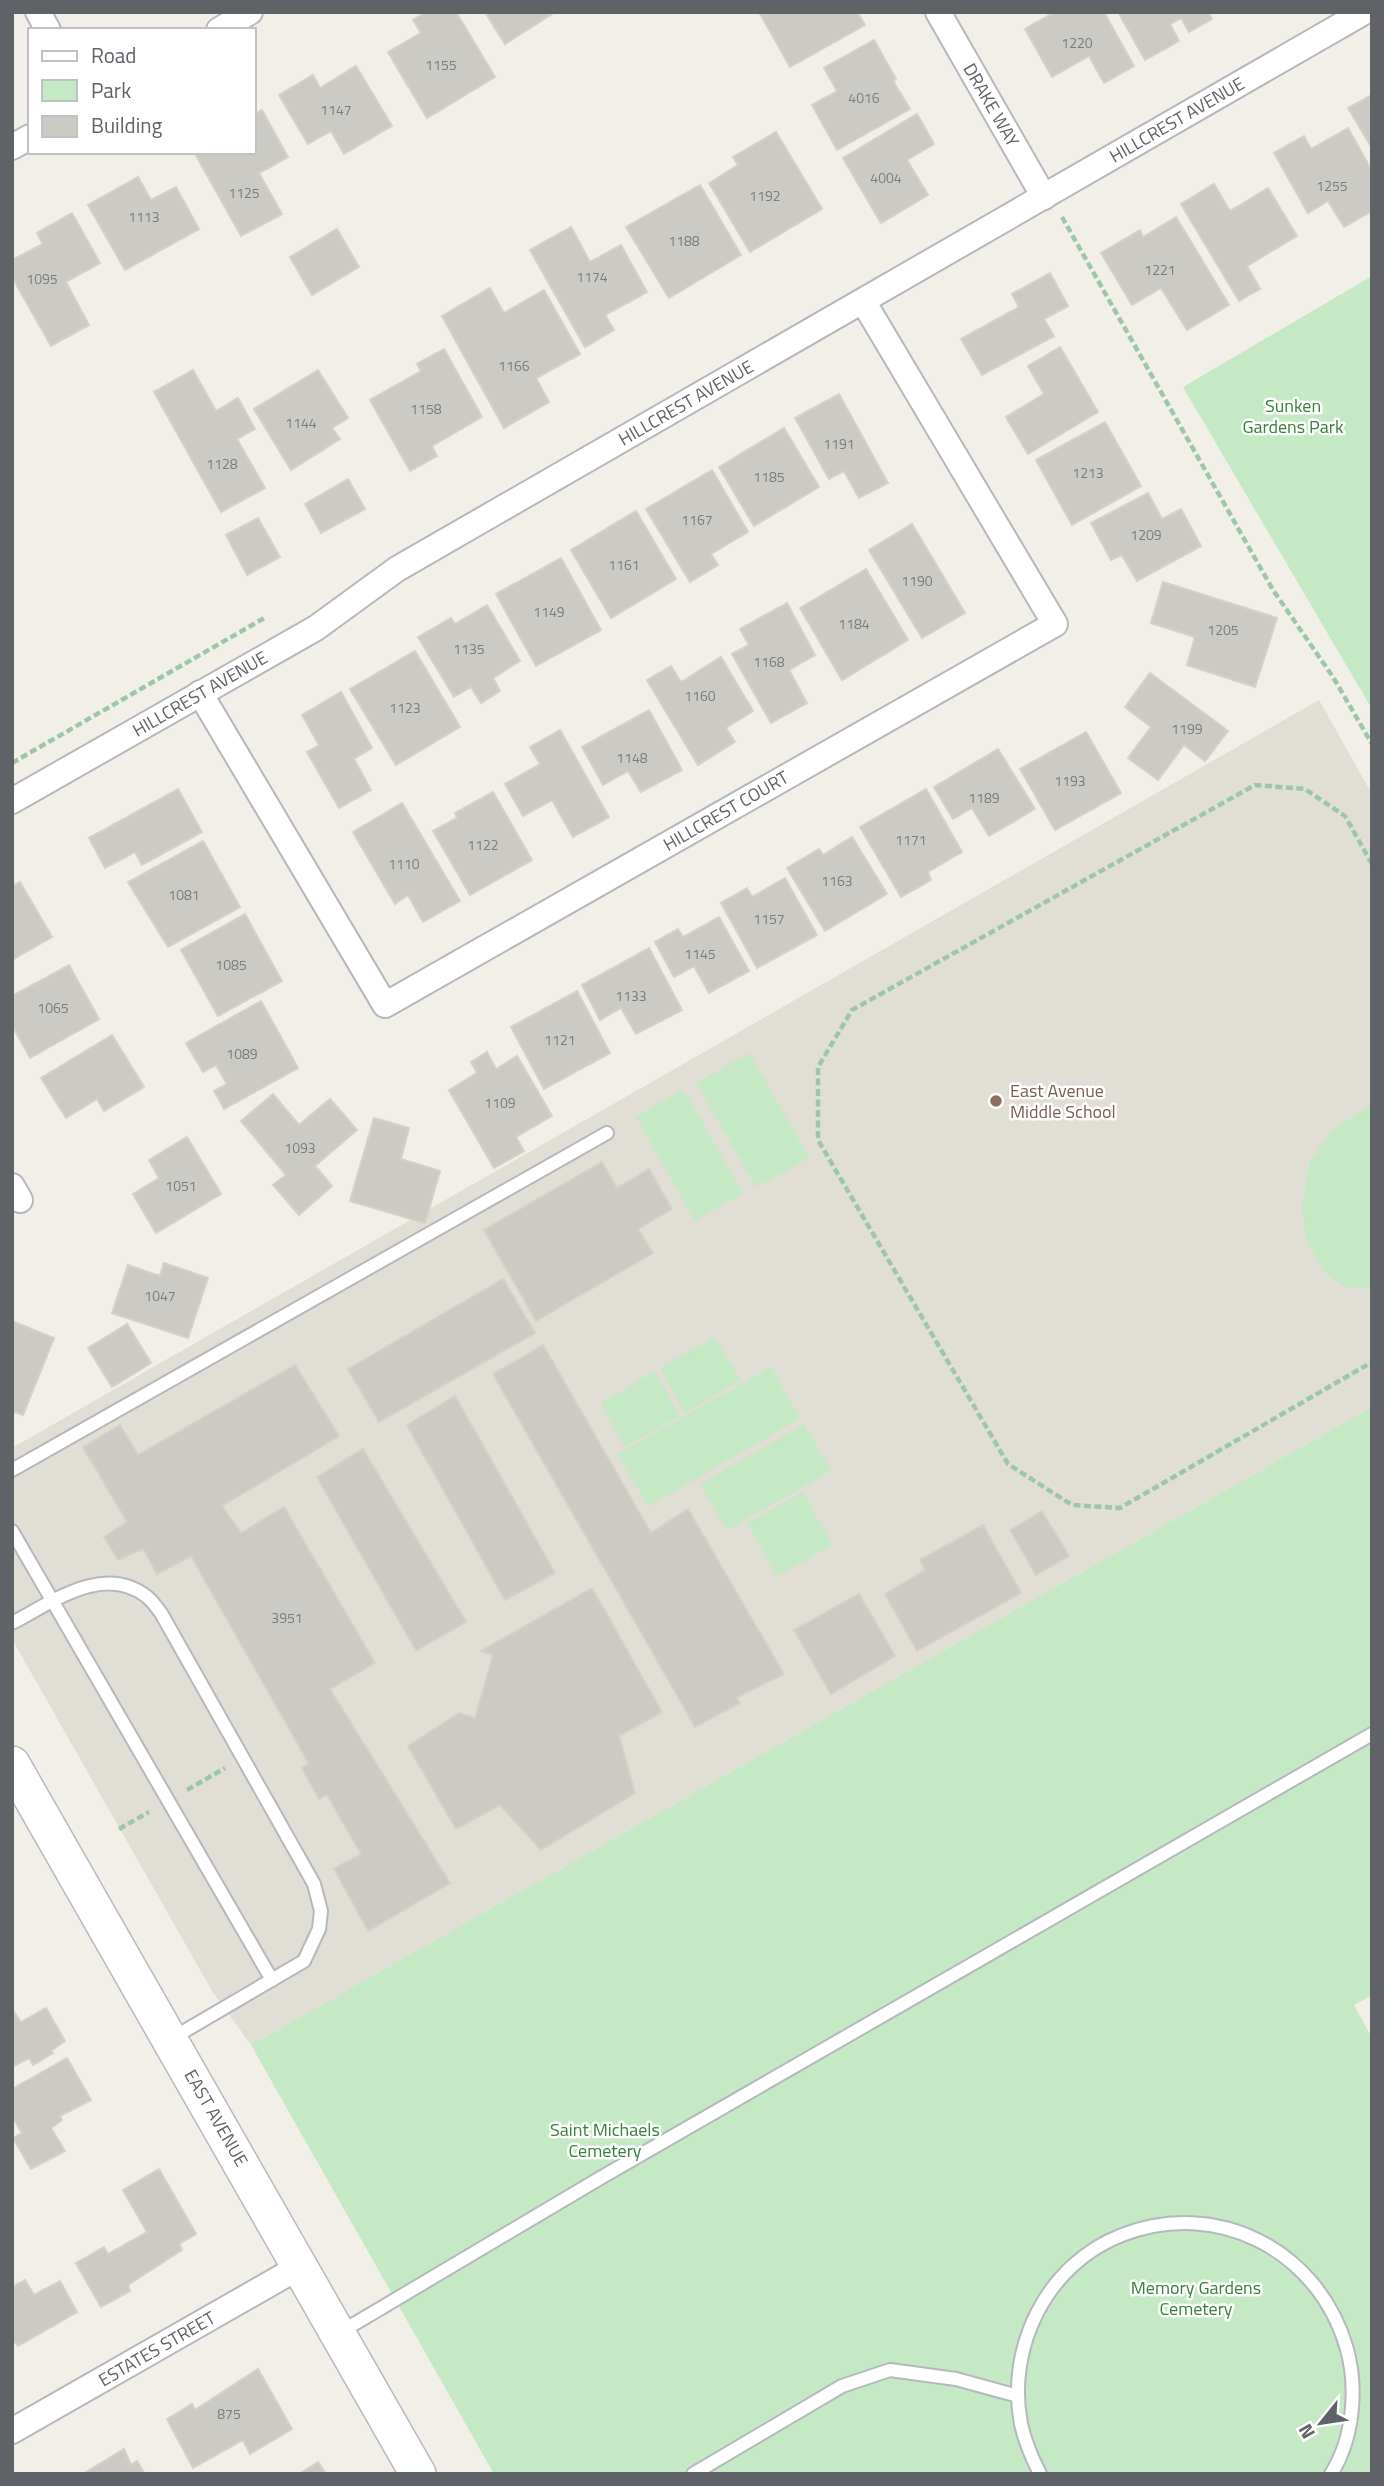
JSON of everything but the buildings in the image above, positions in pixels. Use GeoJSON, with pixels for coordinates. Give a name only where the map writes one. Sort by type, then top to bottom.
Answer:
{"type":"FeatureCollection","features":[{"type":"Feature","properties":{"kind":"main road","name":"EAST AVENUE"},"geometry":{"type":"LineString","coordinates":[[12,1763],[418,2474]]}},
{"type":"Feature","properties":{"kind":"street"},"geometry":{"type":"LineString","coordinates":[[38,12],[47,28]]}},
{"type":"Feature","properties":{"kind":"street"},"geometry":{"type":"LineString","coordinates":[[222,28],[250,12]]}},
{"type":"Feature","properties":{"kind":"street","name":"DRAKE WAY"},"geometry":{"type":"LineString","coordinates":[[939,12],[1046,195]]}},
{"type":"Feature","properties":{"kind":"street","name":"HILLCREST AVENUE"},"geometry":{"type":"LineString","coordinates":[[12,801],[316,628],[397,569],[1364,12]]}},
{"type":"Feature","properties":{"kind":"street"},"geometry":{"type":"LineString","coordinates":[[12,147],[28,138]]}},
{"type":"Feature","properties":{"kind":"street","name":"HILLCREST COURT"},"geometry":{"type":"LineString","coordinates":[[200,693],[385,1005],[1055,624],[863,301]]}},
{"type":"Feature","properties":{"kind":"street","name":"ESTATES STREET"},"geometry":{"type":"LineString","coordinates":[[12,2431],[301,2266]]}},
{"type":"Feature","properties":{"kind":"lane"},"geometry":{"type":"LineString","coordinates":[[12,1470],[607,1133]]}},
{"type":"Feature","properties":{"kind":"lane"},"geometry":{"type":"LineString","coordinates":[[12,1531],[272,1980]]}},
{"type":"Feature","properties":{"kind":"lane"},"geometry":{"type":"LineString","coordinates":[[12,1623],[79,1588],[95,1584],[129,1588],[146,1596],[161,1613],[314,1884],[321,1911],[318,1929],[304,1961],[171,2040]]}},
{"type":"Feature","properties":{"kind":"lane"},"geometry":{"type":"LineString","coordinates":[[339,2333],[601,2177],[1372,1734]]}},
{"type":"Feature","properties":{"kind":"lane"},"geometry":{"type":"LineString","coordinates":[[1040,2474],[1021,2425],[1018,2396],[1018,2367],[1036,2312],[1052,2287],[1072,2266],[1096,2248],[1140,2229],[1178,2223],[1208,2224],[1263,2242],[1288,2258],[1309,2278],[1327,2302],[1340,2327],[1349,2356],[1353,2385],[1345,2442],[1331,2474]]}},
{"type":"Feature","properties":{"kind":"lane"},"geometry":{"type":"LineString","coordinates":[[693,2474],[842,2386],[890,2370],[956,2379],[1018,2396]]}},
{"type":"Feature","properties":{"kind":"path"},"geometry":{"type":"LineString","coordinates":[[1046,195],[1273,590],[1333,677],[1372,744]]}},
{"type":"Feature","properties":{"kind":"path"},"geometry":{"type":"LineString","coordinates":[[12,763],[266,617]]}},
{"type":"Feature","properties":{"kind":"path"},"geometry":{"type":"LineString","coordinates":[[1372,864],[1345,816],[1335,809],[1305,789],[1255,785],[852,1010],[818,1067],[818,1140],[1008,1464],[1072,1505],[1120,1508],[1372,1362]]}},
{"type":"Feature","properties":{"kind":"path"},"geometry":{"type":"LineString","coordinates":[[119,1829],[243,1758]]}},
{"type":"Feature","properties":{"kind":"shaded area","name":"East Avenue Middle School"},"geometry":{"type":"Polygon","coordinates":[[[1319,700],[1372,794],[1372,1407],[251,2045],[212,1991],[12,1639],[12,1448],[1319,700]]]}},
{"type":"Feature","properties":{"kind":"green space","name":"Sunken Gardens Park"},"geometry":{"type":"Polygon","coordinates":[[[1372,276],[1372,709],[1183,387],[1372,276]]]}},
{"type":"Feature","properties":{"kind":"green space"},"geometry":{"type":"Polygon","coordinates":[[[750,1053],[809,1158],[756,1187],[696,1083],[750,1053]]]}},
{"type":"Feature","properties":{"kind":"green space"},"geometry":{"type":"Polygon","coordinates":[[[683,1089],[743,1193],[695,1221],[636,1117],[683,1089]]]}},
{"type":"Feature","properties":{"kind":"green space"},"geometry":{"type":"Polygon","coordinates":[[[1372,1105],[1372,1289],[1345,1287],[1325,1273],[1306,1240],[1302,1207],[1309,1164],[1330,1131],[1372,1105]]]}},
{"type":"Feature","properties":{"kind":"green space"},"geometry":{"type":"Polygon","coordinates":[[[715,1337],[741,1380],[685,1413],[660,1368],[715,1337]]]}},
{"type":"Feature","properties":{"kind":"green space"},"geometry":{"type":"Polygon","coordinates":[[[771,1367],[800,1418],[648,1507],[618,1454],[771,1367]]]}},
{"type":"Feature","properties":{"kind":"green space"},"geometry":{"type":"Polygon","coordinates":[[[654,1371],[680,1416],[625,1447],[601,1403],[654,1371]]]}},
{"type":"Feature","properties":{"kind":"green space","name":"Saint Michaels Cemetery"},"geometry":{"type":"Polygon","coordinates":[[[1372,1407],[1372,1995],[1354,2005],[1372,2038],[1372,2474],[494,2474],[251,2045],[1372,1407]]]}},
{"type":"Feature","properties":{"kind":"green space"},"geometry":{"type":"Polygon","coordinates":[[[804,1424],[831,1471],[727,1530],[700,1484],[804,1424]]]}},
{"type":"Feature","properties":{"kind":"green space"},"geometry":{"type":"Polygon","coordinates":[[[803,1492],[832,1545],[777,1576],[747,1523],[803,1492]]]}},
{"type":"Feature","properties":{"kind":"place","name":"East Avenue Middle School"},"geometry":{"type":"Point","coordinates":[996,1101]}},
{"type":"Feature","properties":{"kind":"park label","name":"Memory Gardens Cemetery"},"geometry":{"type":"Point","coordinates":[1196,2298]}}]}
